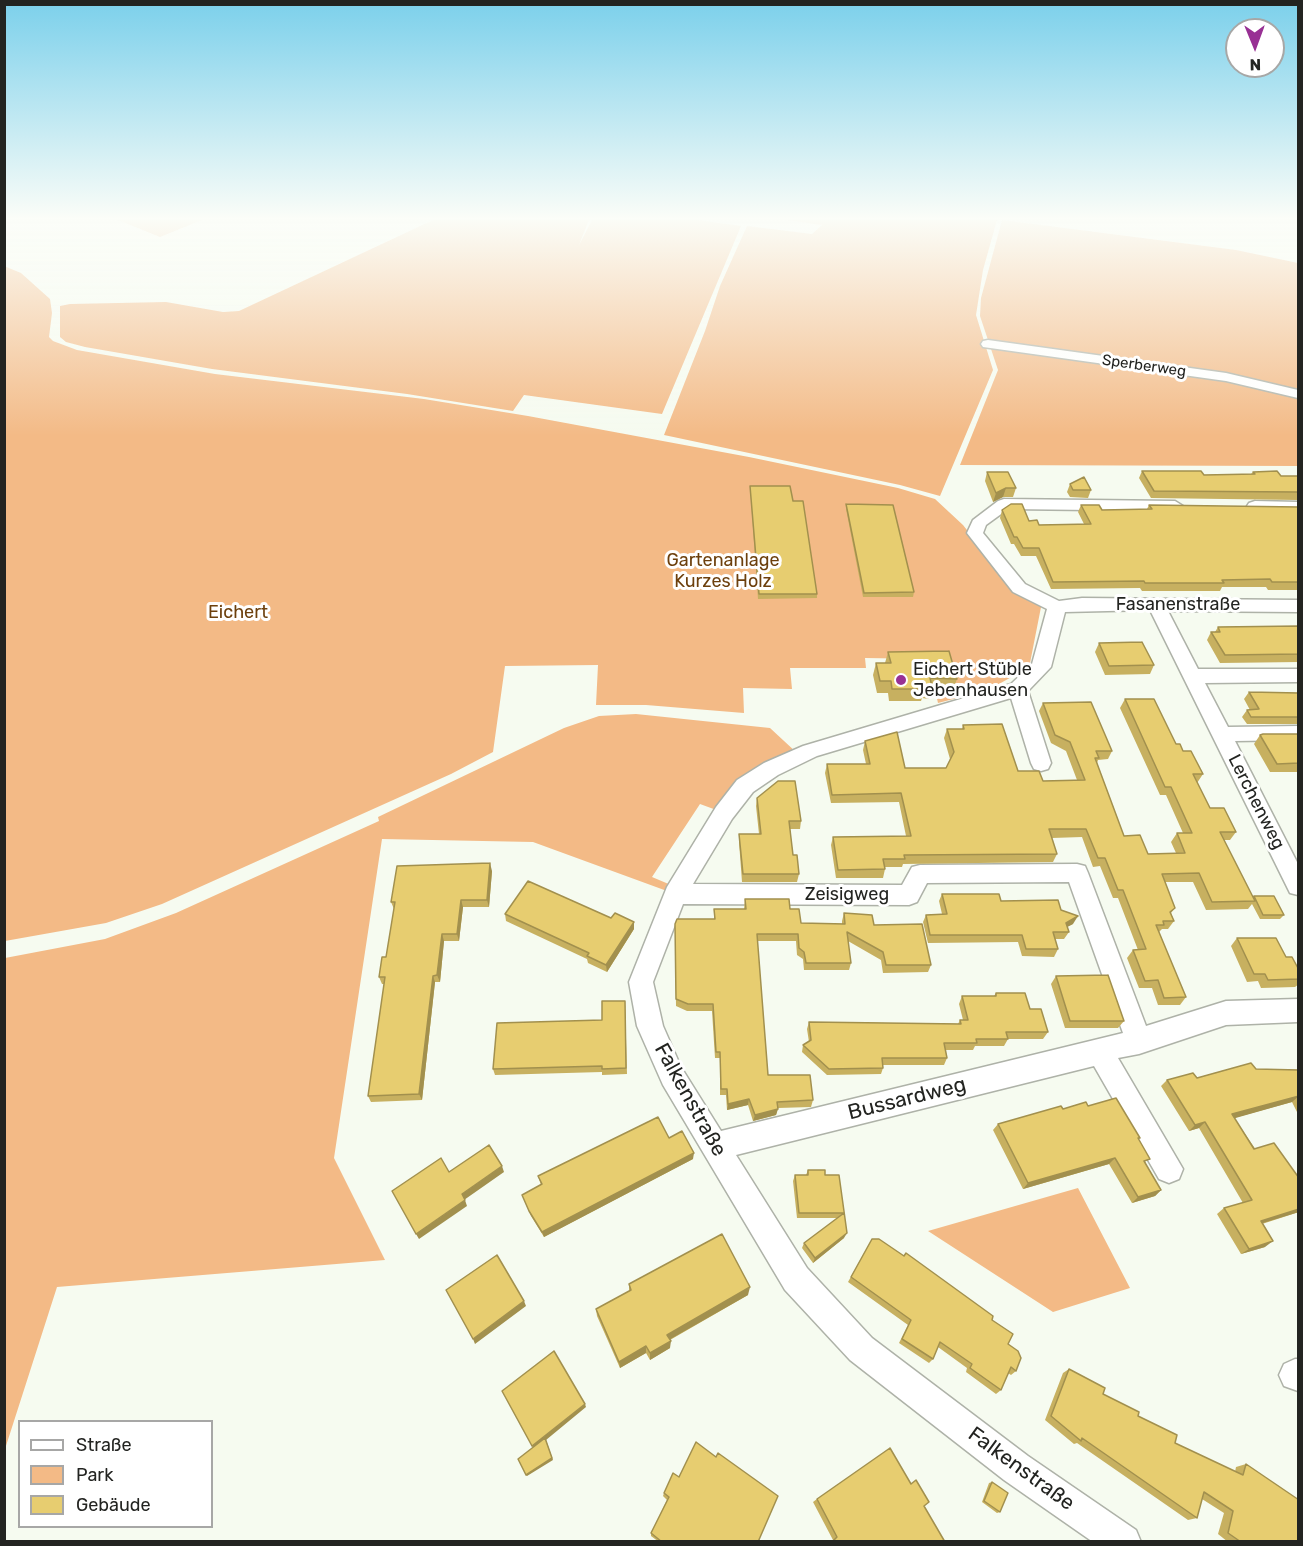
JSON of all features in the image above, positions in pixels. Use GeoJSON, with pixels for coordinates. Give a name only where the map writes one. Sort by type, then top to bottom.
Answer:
{"type":"FeatureCollection","features":[{"type":"Feature","properties":{"kind":"street","name":"Sperberweg"},"geometry":{"type":"LineString","coordinates":[[988,344],[1226,377],[1299,394]]}},
{"type":"Feature","properties":{"kind":"street"},"geometry":{"type":"LineString","coordinates":[[1057,607],[1019,588],[982,543],[975,533],[979,523],[987,516],[1004,504],[1186,506]]}},
{"type":"Feature","properties":{"kind":"street"},"geometry":{"type":"LineString","coordinates":[[1238,506],[1299,507]]}},
{"type":"Feature","properties":{"kind":"street","name":"Fasanenstraße"},"geometry":{"type":"LineString","coordinates":[[1057,607],[1082,604],[1299,606]]}},
{"type":"Feature","properties":{"kind":"street","name":"Lerchenweg"},"geometry":{"type":"LineString","coordinates":[[1156,605],[1296,876]]}},
{"type":"Feature","properties":{"kind":"street","name":"Falkenstraße"},"geometry":{"type":"LineString","coordinates":[[1057,607],[1041,667],[1018,689],[810,751],[771,769],[745,786],[724,813],[675,894],[641,982],[650,1026],[672,1076],[796,1279],[861,1349],[1016,1468],[1124,1542]]}},
{"type":"Feature","properties":{"kind":"street"},"geometry":{"type":"LineString","coordinates":[[1192,676],[1299,675]]}},
{"type":"Feature","properties":{"kind":"street"},"geometry":{"type":"LineString","coordinates":[[1018,689],[1041,763]]}},
{"type":"Feature","properties":{"kind":"street","name":"Lerchenweg"},"geometry":{"type":"LineString","coordinates":[[1222,734],[1299,733]]}},
{"type":"Feature","properties":{"kind":"street","name":"Zeisigweg"},"geometry":{"type":"LineString","coordinates":[[675,894],[909,896],[920,874],[1077,873],[1139,1042]]}},
{"type":"Feature","properties":{"kind":"street","name":"Bussardweg"},"geometry":{"type":"LineString","coordinates":[[714,1147],[1139,1042],[1226,1013],[1299,1011]]}},
{"type":"Feature","properties":{"kind":"street"},"geometry":{"type":"LineString","coordinates":[[1100,1052],[1169,1169]]}},
{"type":"Feature","properties":{"kind":"green space","name":"Eichert"},"geometry":{"type":"Polygon","coordinates":[[[4,292],[42,292],[50,299],[52,313],[49,337],[53,341],[77,350],[215,374],[424,399],[528,416],[749,457],[898,488],[935,499],[963,525],[1015,591],[1042,602],[1030,663],[1017,674],[988,690],[938,703],[928,659],[865,658],[866,668],[790,668],[792,689],[743,688],[744,713],[646,705],[596,705],[598,665],[505,666],[493,752],[451,774],[162,904],[106,923],[5,941],[4,292]]]}},
{"type":"Feature","properties":{"kind":"green space"},"geometry":{"type":"Polygon","coordinates":[[[279,292],[713,292],[662,414],[524,395],[513,411],[407,394],[212,369],[85,347],[66,342],[60,337],[60,306],[70,304],[166,302],[223,312],[239,311],[279,292]]]}},
{"type":"Feature","properties":{"kind":"green space"},"geometry":{"type":"Polygon","coordinates":[[[718,292],[980,292],[976,315],[993,370],[940,496],[900,485],[664,435],[718,292]]]}},
{"type":"Feature","properties":{"kind":"green space"},"geometry":{"type":"Polygon","coordinates":[[[983,292],[1298,292],[1298,393],[1271,387],[1298,395],[1298,466],[960,465],[998,370],[980,316],[983,292]]]}},
{"type":"Feature","properties":{"kind":"green space"},"geometry":{"type":"Polygon","coordinates":[[[636,714],[770,728],[797,753],[719,811],[700,804],[652,877],[671,885],[667,891],[533,842],[382,839],[334,1158],[385,1260],[57,1287],[5,1449],[5,958],[105,939],[176,913],[379,821],[378,817],[564,728],[599,716],[636,714]]]}},
{"type":"Feature","properties":{"kind":"green space"},"geometry":{"type":"Polygon","coordinates":[[[1078,1188],[1130,1288],[1053,1312],[928,1231],[1078,1188]]]}},
{"type":"Feature","properties":{"kind":"building"},"geometry":{"type":"Polygon","coordinates":[[[1142,471],[1201,471],[1204,475],[1277,471],[1281,476],[1299,476],[1299,492],[1154,491],[1142,471]]]}},
{"type":"Feature","properties":{"kind":"building"},"geometry":{"type":"Polygon","coordinates":[[[987,472],[1008,472],[1016,488],[1006,488],[996,493],[987,472]]]}},
{"type":"Feature","properties":{"kind":"building"},"geometry":{"type":"Polygon","coordinates":[[[1084,477],[1091,490],[1073,490],[1070,484],[1084,477]]]}},
{"type":"Feature","properties":{"kind":"building"},"geometry":{"type":"Polygon","coordinates":[[[750,486],[790,486],[793,501],[803,501],[817,594],[759,594],[750,486]]]}},
{"type":"Feature","properties":{"kind":"building"},"geometry":{"type":"Polygon","coordinates":[[[846,504],[893,505],[914,592],[864,593],[846,504]]]}},
{"type":"Feature","properties":{"kind":"building"},"geometry":{"type":"Polygon","coordinates":[[[1011,504],[1022,504],[1029,521],[1037,520],[1039,525],[1091,524],[1081,505],[1099,505],[1102,510],[1152,509],[1149,505],[1299,507],[1299,582],[1272,582],[1270,579],[1222,580],[1224,583],[1053,582],[1039,548],[1023,548],[1017,537],[1014,537],[1002,510],[1011,504]]]}},
{"type":"Feature","properties":{"kind":"building"},"geometry":{"type":"Polygon","coordinates":[[[1299,626],[1299,654],[1225,655],[1211,632],[1220,632],[1218,627],[1299,626]]]}},
{"type":"Feature","properties":{"kind":"building"},"geometry":{"type":"Polygon","coordinates":[[[1142,642],[1154,665],[1109,666],[1099,643],[1142,642]]]}},
{"type":"Feature","properties":{"kind":"building"},"geometry":{"type":"Polygon","coordinates":[[[949,651],[957,679],[930,678],[932,687],[924,687],[925,689],[892,689],[891,681],[880,681],[876,663],[891,663],[888,652],[949,651]]]}},
{"type":"Feature","properties":{"kind":"building"},"geometry":{"type":"Polygon","coordinates":[[[1249,692],[1299,693],[1299,717],[1251,717],[1247,710],[1259,709],[1249,692]]]}},
{"type":"Feature","properties":{"kind":"building"},"geometry":{"type":"Polygon","coordinates":[[[1125,699],[1154,699],[1176,744],[1180,744],[1183,751],[1191,751],[1203,774],[1193,774],[1210,808],[1224,808],[1236,832],[1220,832],[1255,901],[1212,902],[1199,873],[1162,874],[1175,908],[1170,912],[1174,921],[1163,921],[1164,925],[1156,925],[1186,997],[1164,998],[1158,980],[1145,981],[1133,950],[1146,949],[1123,890],[1118,890],[1105,858],[1098,858],[1086,829],[1049,829],[1057,854],[904,855],[905,859],[883,859],[885,869],[838,870],[833,837],[911,836],[901,793],[832,795],[827,764],[870,764],[865,741],[897,732],[905,768],[946,768],[954,752],[947,729],[964,729],[963,725],[1002,724],[1018,771],[1039,771],[1043,781],[1085,780],[1070,742],[1055,735],[1043,703],[1091,702],[1112,751],[1096,751],[1099,758],[1095,758],[1124,836],[1140,835],[1148,854],[1185,853],[1177,833],[1192,833],[1171,787],[1165,787],[1125,699]]]}},
{"type":"Feature","properties":{"kind":"building"},"geometry":{"type":"Polygon","coordinates":[[[1297,734],[1299,736],[1299,763],[1277,764],[1260,735],[1297,734]]]}},
{"type":"Feature","properties":{"kind":"building"},"geometry":{"type":"Polygon","coordinates":[[[778,781],[795,781],[801,821],[789,821],[793,855],[797,855],[799,874],[743,874],[739,834],[761,834],[757,798],[778,781]]]}},
{"type":"Feature","properties":{"kind":"building"},"geometry":{"type":"Polygon","coordinates":[[[490,863],[487,900],[461,900],[457,934],[442,934],[437,975],[433,976],[419,1094],[368,1096],[385,977],[379,977],[382,957],[386,957],[395,902],[391,902],[397,866],[490,863]]]}},
{"type":"Feature","properties":{"kind":"building"},"geometry":{"type":"Polygon","coordinates":[[[528,881],[611,918],[615,913],[634,922],[606,965],[587,956],[589,953],[505,914],[528,881]]]}},
{"type":"Feature","properties":{"kind":"building"},"geometry":{"type":"Polygon","coordinates":[[[942,894],[999,894],[1001,901],[1058,900],[1061,910],[1078,916],[1066,923],[1069,932],[1053,932],[1058,949],[1026,949],[1022,935],[930,935],[926,915],[947,914],[942,894]]]}},
{"type":"Feature","properties":{"kind":"building"},"geometry":{"type":"Polygon","coordinates":[[[1254,896],[1274,896],[1284,915],[1263,915],[1254,896]]]}},
{"type":"Feature","properties":{"kind":"building"},"geometry":{"type":"Polygon","coordinates":[[[745,899],[789,899],[790,909],[799,909],[801,923],[845,924],[844,913],[872,915],[874,925],[922,924],[931,965],[886,965],[883,952],[847,932],[851,963],[806,963],[804,952],[799,948],[798,934],[757,934],[768,1075],[810,1075],[813,1100],[777,1102],[778,1109],[755,1115],[749,1099],[728,1104],[727,1089],[721,1089],[720,1052],[716,1052],[713,1004],[688,1004],[676,999],[675,924],[677,919],[715,919],[714,909],[746,909],[745,899]]]}},
{"type":"Feature","properties":{"kind":"building"},"geometry":{"type":"Polygon","coordinates":[[[1237,938],[1276,938],[1286,957],[1292,957],[1299,970],[1299,979],[1268,980],[1265,974],[1254,974],[1237,938]]]}},
{"type":"Feature","properties":{"kind":"building"},"geometry":{"type":"Polygon","coordinates":[[[1108,975],[1124,1021],[1070,1021],[1056,976],[1108,975]]]}},
{"type":"Feature","properties":{"kind":"building"},"geometry":{"type":"Polygon","coordinates":[[[996,993],[1025,993],[1030,1009],[1041,1009],[1048,1032],[1006,1032],[1008,1039],[976,1039],[977,1043],[944,1043],[947,1058],[882,1058],[883,1068],[829,1069],[803,1045],[811,1040],[809,1022],[961,1024],[960,1020],[968,1020],[962,996],[996,996],[996,993]]]}},
{"type":"Feature","properties":{"kind":"building"},"geometry":{"type":"Polygon","coordinates":[[[602,1001],[625,1001],[626,1068],[602,1069],[602,1066],[493,1069],[497,1023],[602,1020],[602,1001]]]}},
{"type":"Feature","properties":{"kind":"building"},"geometry":{"type":"Polygon","coordinates":[[[1251,1063],[1256,1069],[1299,1070],[1299,1096],[1232,1114],[1254,1149],[1274,1143],[1299,1178],[1299,1209],[1261,1221],[1273,1241],[1249,1249],[1224,1208],[1252,1200],[1205,1122],[1195,1125],[1167,1080],[1193,1073],[1197,1078],[1251,1063]]]}},
{"type":"Feature","properties":{"kind":"building"},"geometry":{"type":"Polygon","coordinates":[[[1116,1098],[1140,1138],[1138,1138],[1150,1159],[1144,1161],[1161,1190],[1138,1197],[1115,1158],[1028,1183],[998,1124],[1061,1106],[1063,1109],[1086,1102],[1088,1106],[1116,1098]]]}},
{"type":"Feature","properties":{"kind":"building"},"geometry":{"type":"Polygon","coordinates":[[[658,1117],[669,1138],[682,1131],[694,1153],[542,1232],[522,1195],[542,1184],[538,1176],[658,1117]]]}},
{"type":"Feature","properties":{"kind":"building"},"geometry":{"type":"Polygon","coordinates":[[[489,1145],[502,1166],[462,1194],[465,1200],[416,1234],[392,1191],[441,1158],[449,1172],[489,1145]]]}},
{"type":"Feature","properties":{"kind":"building"},"geometry":{"type":"Polygon","coordinates":[[[808,1170],[825,1170],[825,1175],[839,1175],[847,1233],[815,1258],[804,1243],[844,1213],[799,1213],[795,1175],[808,1175],[808,1170]]]}},
{"type":"Feature","properties":{"kind":"building"},"geometry":{"type":"Polygon","coordinates":[[[722,1234],[750,1287],[667,1335],[671,1341],[650,1353],[646,1346],[619,1362],[596,1309],[631,1290],[629,1284],[722,1234]]]}},
{"type":"Feature","properties":{"kind":"building"},"geometry":{"type":"Polygon","coordinates":[[[872,1239],[879,1239],[904,1256],[906,1253],[993,1316],[992,1320],[1013,1334],[1008,1344],[1018,1351],[1021,1358],[1016,1371],[1011,1367],[1001,1390],[970,1368],[972,1364],[940,1342],[933,1359],[902,1339],[911,1320],[851,1277],[872,1239]]]}},
{"type":"Feature","properties":{"kind":"building"},"geometry":{"type":"Polygon","coordinates":[[[497,1255],[524,1301],[473,1339],[446,1290],[497,1255]]]}},
{"type":"Feature","properties":{"kind":"building"},"geometry":{"type":"Polygon","coordinates":[[[554,1351],[585,1404],[532,1446],[502,1391],[554,1351]]]}},
{"type":"Feature","properties":{"kind":"building"},"geometry":{"type":"Polygon","coordinates":[[[1069,1369],[1105,1388],[1103,1394],[1139,1412],[1138,1416],[1177,1435],[1175,1443],[1243,1475],[1246,1464],[1299,1500],[1299,1542],[1241,1542],[1228,1533],[1233,1511],[1204,1492],[1197,1518],[1082,1438],[1081,1441],[1051,1416],[1069,1369]]]}},
{"type":"Feature","properties":{"kind":"building"},"geometry":{"type":"Polygon","coordinates":[[[545,1438],[552,1458],[526,1475],[518,1459],[545,1438]]]}},
{"type":"Feature","properties":{"kind":"building"},"geometry":{"type":"Polygon","coordinates":[[[696,1442],[716,1457],[718,1453],[778,1496],[758,1542],[662,1542],[651,1533],[669,1497],[664,1493],[673,1473],[679,1477],[696,1442]]]}},
{"type":"Feature","properties":{"kind":"building"},"geometry":{"type":"Polygon","coordinates":[[[890,1448],[911,1484],[916,1480],[929,1502],[924,1506],[945,1542],[832,1542],[837,1537],[817,1499],[890,1448]]]}},
{"type":"Feature","properties":{"kind":"building"},"geometry":{"type":"Polygon","coordinates":[[[992,1482],[1008,1493],[1000,1512],[984,1501],[992,1482]]]}},
{"type":"Feature","properties":{"kind":"place","name":"Eichert Stüble Jebenhausen"},"geometry":{"type":"Point","coordinates":[901,680]}},
{"type":"Feature","properties":{"kind":"park label","name":"Gartenanlage Kurzes Holz"},"geometry":{"type":"Point","coordinates":[723,571]}}]}
